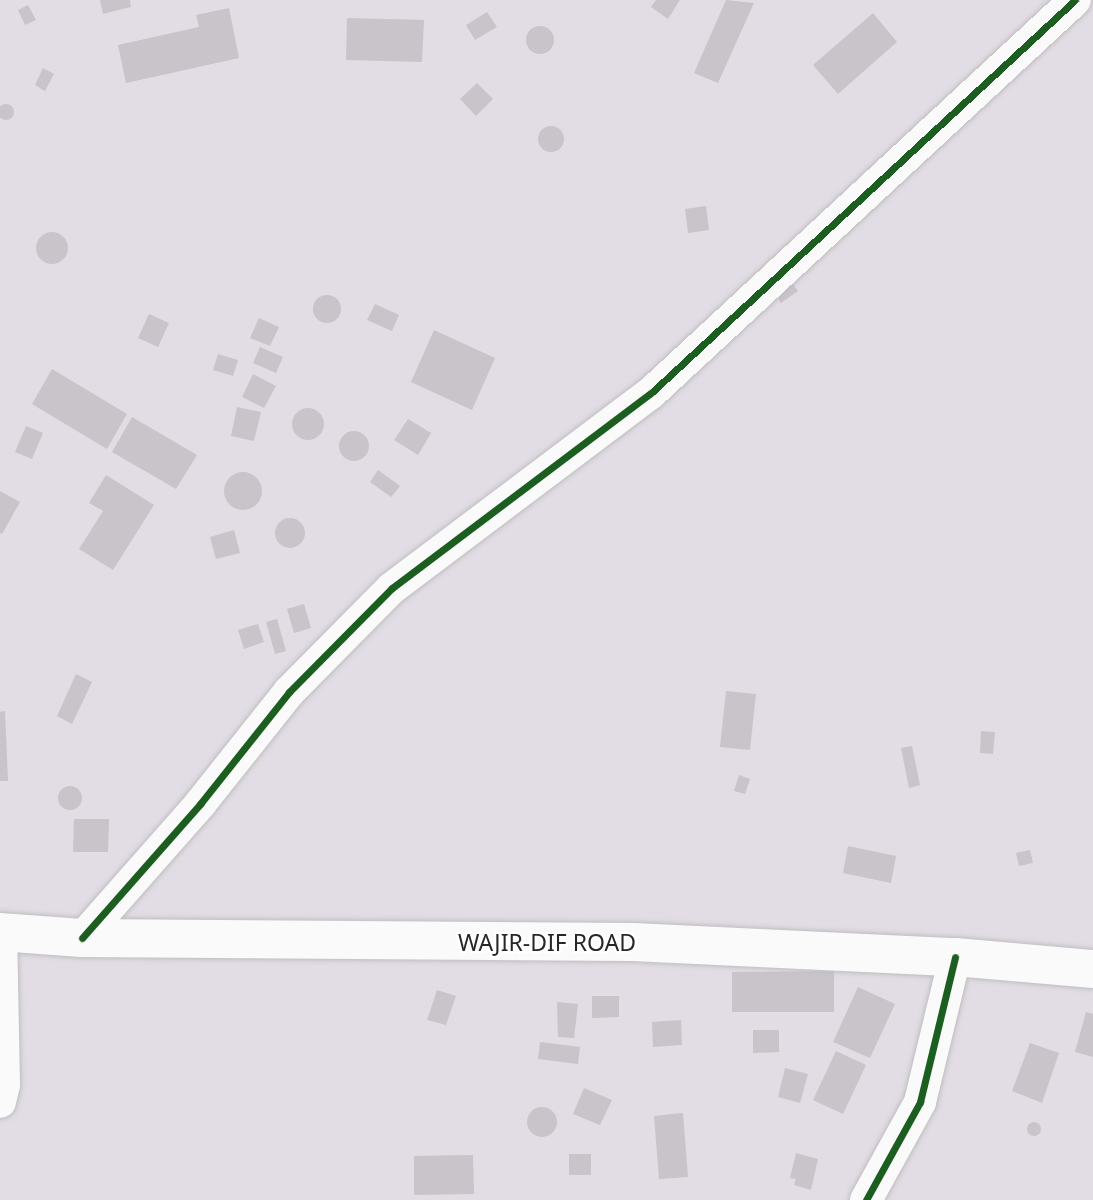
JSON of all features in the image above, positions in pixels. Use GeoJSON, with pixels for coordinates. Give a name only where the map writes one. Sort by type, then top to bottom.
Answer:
{"type":"FeatureCollection","features":[{"type":"Feature","properties":{"kind":"main road","name":"WAJIR-DIF ROAD"},"geometry":{"type":"LineString","coordinates":[[0,932],[82,938],[633,942],[955,957],[1093,969]]}},
{"type":"Feature","properties":{"kind":"street"},"geometry":{"type":"LineString","coordinates":[[82,938],[200,804],[289,692],[392,588],[650,393],[1075,0]]}},
{"type":"Feature","properties":{"kind":"street"},"geometry":{"type":"LineString","coordinates":[[0,932],[4,1086],[0,1102]]}},
{"type":"Feature","properties":{"kind":"street"},"geometry":{"type":"LineString","coordinates":[[866,1200],[920,1102],[955,957]]}},
{"type":"Feature","properties":{"kind":"building"},"geometry":{"type":"Polygon","coordinates":[[[100,0],[130,0],[131,7],[103,14],[100,0]]]}},
{"type":"Feature","properties":{"kind":"building"},"geometry":{"type":"Polygon","coordinates":[[[656,0],[680,0],[668,19],[651,7],[656,0]]]}},
{"type":"Feature","properties":{"kind":"building"},"geometry":{"type":"Polygon","coordinates":[[[726,0],[754,3],[718,83],[694,73],[726,0]]]}},
{"type":"Feature","properties":{"kind":"building"},"geometry":{"type":"Polygon","coordinates":[[[28,5],[36,20],[25,25],[18,10],[28,5]]]}},
{"type":"Feature","properties":{"kind":"building"},"geometry":{"type":"Polygon","coordinates":[[[229,8],[239,58],[126,83],[118,45],[199,27],[196,15],[229,8]]]}},
{"type":"Feature","properties":{"kind":"building"},"geometry":{"type":"Polygon","coordinates":[[[487,12],[497,27],[475,40],[466,25],[487,12]]]}},
{"type":"Feature","properties":{"kind":"building"},"geometry":{"type":"Polygon","coordinates":[[[873,13],[897,42],[838,94],[813,65],[873,13]]]}},
{"type":"Feature","properties":{"kind":"building"},"geometry":{"type":"Polygon","coordinates":[[[347,18],[424,20],[422,62],[346,60],[347,18]]]}},
{"type":"Feature","properties":{"kind":"building"},"geometry":{"type":"Polygon","coordinates":[[[540,26],[550,30],[554,40],[550,50],[540,54],[530,50],[526,40],[530,30],[540,26]]]}},
{"type":"Feature","properties":{"kind":"building"},"geometry":{"type":"Polygon","coordinates":[[[43,68],[54,74],[45,91],[35,85],[43,68]]]}},
{"type":"Feature","properties":{"kind":"building"},"geometry":{"type":"Polygon","coordinates":[[[477,83],[493,99],[476,116],[460,99],[477,83]]]}},
{"type":"Feature","properties":{"kind":"building"},"geometry":{"type":"Polygon","coordinates":[[[3,104],[9,104],[14,112],[12,118],[3,120],[-2,115],[-2,109],[3,104]]]}},
{"type":"Feature","properties":{"kind":"building"},"geometry":{"type":"Polygon","coordinates":[[[551,126],[561,129],[564,139],[561,149],[551,152],[541,149],[538,139],[541,129],[551,126]]]}},
{"type":"Feature","properties":{"kind":"building"},"geometry":{"type":"Polygon","coordinates":[[[706,206],[709,230],[688,233],[685,209],[706,206]]]}},
{"type":"Feature","properties":{"kind":"building"},"geometry":{"type":"Polygon","coordinates":[[[52,232],[63,237],[68,248],[63,259],[52,264],[41,259],[36,248],[41,237],[52,232]]]}},
{"type":"Feature","properties":{"kind":"building"},"geometry":{"type":"Polygon","coordinates":[[[792,283],[798,291],[781,303],[776,295],[792,283]]]}},
{"type":"Feature","properties":{"kind":"building"},"geometry":{"type":"Polygon","coordinates":[[[327,295],[337,299],[341,309],[337,319],[327,323],[317,319],[313,309],[317,299],[327,295]]]}},
{"type":"Feature","properties":{"kind":"building"},"geometry":{"type":"Polygon","coordinates":[[[375,304],[399,315],[392,331],[367,320],[375,304]]]}},
{"type":"Feature","properties":{"kind":"building"},"geometry":{"type":"Polygon","coordinates":[[[149,314],[169,323],[158,347],[138,338],[149,314]]]}},
{"type":"Feature","properties":{"kind":"building"},"geometry":{"type":"Polygon","coordinates":[[[259,318],[279,327],[270,346],[250,338],[259,318]]]}},
{"type":"Feature","properties":{"kind":"building"},"geometry":{"type":"Polygon","coordinates":[[[434,330],[495,358],[472,410],[411,382],[434,330]]]}},
{"type":"Feature","properties":{"kind":"building"},"geometry":{"type":"Polygon","coordinates":[[[260,347],[283,357],[276,373],[253,363],[260,347]]]}},
{"type":"Feature","properties":{"kind":"building"},"geometry":{"type":"Polygon","coordinates":[[[218,354],[238,360],[233,376],[213,370],[218,354]]]}},
{"type":"Feature","properties":{"kind":"building"},"geometry":{"type":"Polygon","coordinates":[[[52,369],[127,414],[107,449],[32,404],[52,369]]]}},
{"type":"Feature","properties":{"kind":"building"},"geometry":{"type":"Polygon","coordinates":[[[253,374],[276,386],[264,408],[242,397],[253,374]]]}},
{"type":"Feature","properties":{"kind":"building"},"geometry":{"type":"Polygon","coordinates":[[[237,407],[261,412],[254,441],[231,436],[237,407]]]}},
{"type":"Feature","properties":{"kind":"building"},"geometry":{"type":"Polygon","coordinates":[[[308,408],[319,413],[324,424],[319,435],[308,440],[297,435],[292,424],[297,413],[308,408]]]}},
{"type":"Feature","properties":{"kind":"building"},"geometry":{"type":"Polygon","coordinates":[[[132,417],[197,455],[176,489],[112,452],[132,417]]]}},
{"type":"Feature","properties":{"kind":"building"},"geometry":{"type":"Polygon","coordinates":[[[408,419],[431,433],[418,455],[394,440],[408,419]]]}},
{"type":"Feature","properties":{"kind":"building"},"geometry":{"type":"Polygon","coordinates":[[[26,426],[43,433],[32,459],[15,452],[26,426]]]}},
{"type":"Feature","properties":{"kind":"building"},"geometry":{"type":"Polygon","coordinates":[[[354,431],[360,432],[368,440],[368,452],[360,460],[354,461],[348,460],[340,452],[339,446],[340,440],[348,432],[354,431]]]}},
{"type":"Feature","properties":{"kind":"building"},"geometry":{"type":"Polygon","coordinates":[[[378,470],[400,486],[391,497],[370,482],[378,470]]]}},
{"type":"Feature","properties":{"kind":"building"},"geometry":{"type":"Polygon","coordinates":[[[243,472],[257,477],[262,491],[257,505],[243,510],[229,505],[224,491],[229,477],[243,472]]]}},
{"type":"Feature","properties":{"kind":"building"},"geometry":{"type":"Polygon","coordinates":[[[106,475],[154,505],[113,570],[79,549],[103,511],[89,503],[106,475]]]}},
{"type":"Feature","properties":{"kind":"building"},"geometry":{"type":"Polygon","coordinates":[[[0,491],[20,502],[2,534],[0,533],[0,491]]]}},
{"type":"Feature","properties":{"kind":"building"},"geometry":{"type":"Polygon","coordinates":[[[290,518],[296,519],[304,527],[304,539],[296,547],[290,548],[284,547],[276,539],[275,533],[276,527],[284,519],[290,518]]]}},
{"type":"Feature","properties":{"kind":"building"},"geometry":{"type":"Polygon","coordinates":[[[234,530],[240,553],[216,559],[210,537],[234,530]]]}},
{"type":"Feature","properties":{"kind":"building"},"geometry":{"type":"Polygon","coordinates":[[[304,604],[311,628],[294,633],[287,609],[304,604]]]}},
{"type":"Feature","properties":{"kind":"building"},"geometry":{"type":"Polygon","coordinates":[[[277,619],[286,651],[275,654],[266,622],[277,619]]]}},
{"type":"Feature","properties":{"kind":"building"},"geometry":{"type":"Polygon","coordinates":[[[258,624],[264,642],[244,649],[238,630],[258,624]]]}},
{"type":"Feature","properties":{"kind":"building"},"geometry":{"type":"Polygon","coordinates":[[[76,674],[92,682],[72,724],[57,716],[76,674]]]}},
{"type":"Feature","properties":{"kind":"building"},"geometry":{"type":"Polygon","coordinates":[[[726,691],[756,694],[750,750],[720,747],[726,691]]]}},
{"type":"Feature","properties":{"kind":"building"},"geometry":{"type":"Polygon","coordinates":[[[5,711],[8,781],[0,781],[0,712],[5,711]]]}},
{"type":"Feature","properties":{"kind":"building"},"geometry":{"type":"Polygon","coordinates":[[[981,731],[995,732],[993,754],[980,753],[981,731]]]}},
{"type":"Feature","properties":{"kind":"building"},"geometry":{"type":"Polygon","coordinates":[[[912,746],[920,785],[909,788],[901,748],[912,746]]]}},
{"type":"Feature","properties":{"kind":"building"},"geometry":{"type":"Polygon","coordinates":[[[739,775],[750,779],[745,794],[734,791],[739,775]]]}},
{"type":"Feature","properties":{"kind":"building"},"geometry":{"type":"Polygon","coordinates":[[[70,786],[79,789],[82,798],[79,807],[70,810],[61,807],[58,798],[61,789],[70,786]]]}},
{"type":"Feature","properties":{"kind":"building"},"geometry":{"type":"Polygon","coordinates":[[[74,819],[109,819],[108,852],[73,852],[74,819]]]}},
{"type":"Feature","properties":{"kind":"building"},"geometry":{"type":"Polygon","coordinates":[[[848,846],[896,856],[891,883],[843,873],[848,846]]]}},
{"type":"Feature","properties":{"kind":"building"},"geometry":{"type":"Polygon","coordinates":[[[1030,850],[1033,863],[1019,866],[1016,853],[1030,850]]]}},
{"type":"Feature","properties":{"kind":"building"},"geometry":{"type":"Polygon","coordinates":[[[834,971],[834,1012],[732,1012],[732,972],[834,971]]]}},
{"type":"Feature","properties":{"kind":"building"},"geometry":{"type":"Polygon","coordinates":[[[858,987],[895,1004],[870,1058],[833,1042],[858,987]]]}},
{"type":"Feature","properties":{"kind":"building"},"geometry":{"type":"Polygon","coordinates":[[[437,990],[456,996],[446,1025],[427,1020],[437,990]]]}},
{"type":"Feature","properties":{"kind":"building"},"geometry":{"type":"Polygon","coordinates":[[[592,996],[619,996],[619,1017],[592,1018],[592,996]]]}},
{"type":"Feature","properties":{"kind":"building"},"geometry":{"type":"Polygon","coordinates":[[[557,1002],[578,1004],[574,1038],[558,1037],[557,1002]]]}},
{"type":"Feature","properties":{"kind":"building"},"geometry":{"type":"Polygon","coordinates":[[[1086,1012],[1093,1014],[1093,1057],[1075,1052],[1086,1012]]]}},
{"type":"Feature","properties":{"kind":"building"},"geometry":{"type":"Polygon","coordinates":[[[681,1020],[682,1045],[653,1047],[652,1022],[681,1020]]]}},
{"type":"Feature","properties":{"kind":"building"},"geometry":{"type":"Polygon","coordinates":[[[753,1030],[779,1030],[779,1052],[753,1053],[753,1030]]]}},
{"type":"Feature","properties":{"kind":"building"},"geometry":{"type":"Polygon","coordinates":[[[540,1042],[580,1047],[578,1064],[538,1059],[540,1042]]]}},
{"type":"Feature","properties":{"kind":"building"},"geometry":{"type":"Polygon","coordinates":[[[1030,1043],[1059,1053],[1042,1103],[1012,1091],[1030,1043]]]}},
{"type":"Feature","properties":{"kind":"building"},"geometry":{"type":"Polygon","coordinates":[[[836,1051],[866,1065],[843,1114],[813,1100],[836,1051]]]}},
{"type":"Feature","properties":{"kind":"building"},"geometry":{"type":"Polygon","coordinates":[[[785,1068],[808,1074],[800,1103],[778,1097],[785,1068]]]}},
{"type":"Feature","properties":{"kind":"building"},"geometry":{"type":"Polygon","coordinates":[[[584,1088],[612,1100],[600,1125],[573,1114],[584,1088]]]}},
{"type":"Feature","properties":{"kind":"building"},"geometry":{"type":"Polygon","coordinates":[[[542,1107],[548,1108],[556,1116],[556,1128],[548,1136],[542,1137],[536,1136],[528,1128],[527,1122],[528,1116],[536,1108],[542,1107]]]}},
{"type":"Feature","properties":{"kind":"building"},"geometry":{"type":"Polygon","coordinates":[[[683,1113],[688,1177],[659,1179],[654,1116],[683,1113]]]}},
{"type":"Feature","properties":{"kind":"building"},"geometry":{"type":"Polygon","coordinates":[[[1034,1122],[1039,1124],[1039,1134],[1034,1136],[1029,1134],[1027,1129],[1029,1124],[1034,1122]]]}},
{"type":"Feature","properties":{"kind":"building"},"geometry":{"type":"Polygon","coordinates":[[[796,1153],[818,1159],[811,1190],[794,1185],[796,1179],[790,1178],[796,1153]]]}},
{"type":"Feature","properties":{"kind":"building"},"geometry":{"type":"Polygon","coordinates":[[[569,1154],[591,1154],[591,1175],[569,1175],[569,1154]]]}},
{"type":"Feature","properties":{"kind":"building"},"geometry":{"type":"Polygon","coordinates":[[[473,1155],[474,1194],[414,1195],[414,1156],[473,1155]]]}},
{"type":"Feature","properties":{"kind":"cycle path"},"geometry":{"type":"LineString","coordinates":[[82,938],[200,804],[289,692],[392,588],[651,393],[1075,0]]}},
{"type":"Feature","properties":{"kind":"cycle path"},"geometry":{"type":"LineString","coordinates":[[866,1200],[920,1102],[955,957]]}}]}
